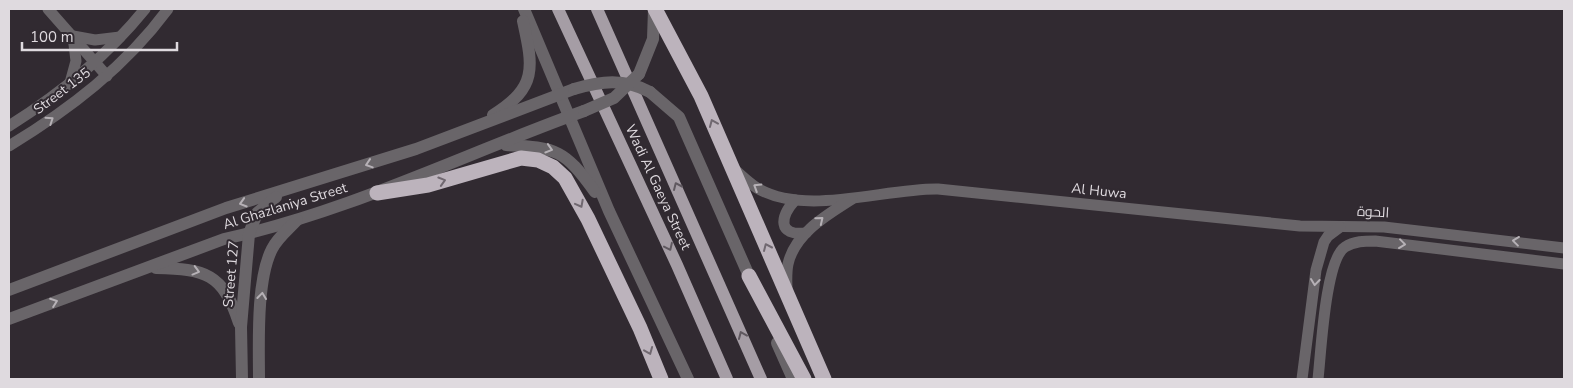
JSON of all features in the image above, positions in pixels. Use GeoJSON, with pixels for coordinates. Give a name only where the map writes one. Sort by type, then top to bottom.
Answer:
{"type":"FeatureCollection","features":[{"type":"Feature","properties":{"kind":"highway"},"geometry":{"type":"LineString","coordinates":[[655,9],[701,96],[824,379]]}},
{"type":"Feature","properties":{"kind":"highway"},"geometry":{"type":"LineString","coordinates":[[377,193],[428,185],[521,158],[538,160],[553,167],[565,178],[588,220],[640,328],[661,379]]}},
{"type":"Feature","properties":{"kind":"highway"},"geometry":{"type":"LineString","coordinates":[[748,276],[804,379]]}},
{"type":"Feature","properties":{"kind":"main road","name":"Wadi Al Gaeya Street"},"geometry":{"type":"LineString","coordinates":[[558,9],[677,265],[727,379]]}},
{"type":"Feature","properties":{"kind":"main road","name":"Wadi Al Gaeya Street"},"geometry":{"type":"LineString","coordinates":[[597,9],[761,379]]}},
{"type":"Feature","properties":{"kind":"street"},"geometry":{"type":"LineString","coordinates":[[48,9],[107,76]]}},
{"type":"Feature","properties":{"kind":"street","name":"Street 135"},"geometry":{"type":"LineString","coordinates":[[9,126],[70,84],[120,37],[145,9]]}},
{"type":"Feature","properties":{"kind":"street","name":"Street 135"},"geometry":{"type":"LineString","coordinates":[[9,146],[52,120],[107,76],[144,40],[168,9]]}},
{"type":"Feature","properties":{"kind":"street"},"geometry":{"type":"LineString","coordinates":[[522,9],[609,211],[688,379]]}},
{"type":"Feature","properties":{"kind":"street"},"geometry":{"type":"LineString","coordinates":[[466,131],[503,108],[520,93],[529,79],[528,47],[522,9]]}},
{"type":"Feature","properties":{"kind":"street"},"geometry":{"type":"LineString","coordinates":[[569,117],[614,98],[635,79],[653,39],[655,9]]}},
{"type":"Feature","properties":{"kind":"street"},"geometry":{"type":"LineString","coordinates":[[73,36],[95,40],[120,37]]}},
{"type":"Feature","properties":{"kind":"street"},"geometry":{"type":"LineString","coordinates":[[70,84],[76,61],[73,36]]}},
{"type":"Feature","properties":{"kind":"street"},"geometry":{"type":"LineString","coordinates":[[559,94],[574,89],[635,79],[679,117],[793,379]]}},
{"type":"Feature","properties":{"kind":"street","name":"Al Ghazlaniya Street"},"geometry":{"type":"LineString","coordinates":[[9,290],[226,208],[466,131],[559,94]]}},
{"type":"Feature","properties":{"kind":"street","name":"Al Ghazlaniya Street"},"geometry":{"type":"LineString","coordinates":[[9,319],[224,239],[249,234],[377,193],[569,117]]}},
{"type":"Feature","properties":{"kind":"street"},"geometry":{"type":"LineString","coordinates":[[501,145],[543,147],[568,158],[609,211]]}},
{"type":"Feature","properties":{"kind":"street","name":"Al Huwa"},"geometry":{"type":"LineString","coordinates":[[732,168],[758,188],[795,200],[828,201],[912,189],[938,190],[1300,226],[1340,227]]}},
{"type":"Feature","properties":{"kind":"street","name":"Street 127"},"geometry":{"type":"LineString","coordinates":[[242,379],[241,328],[249,234],[254,218],[261,208],[289,189]]}},
{"type":"Feature","properties":{"kind":"street","name":"Al Huwa"},"geometry":{"type":"LineString","coordinates":[[787,292],[788,264],[796,243],[827,215],[855,196]]}},
{"type":"Feature","properties":{"kind":"street"},"geometry":{"type":"LineString","coordinates":[[795,200],[785,212],[784,221],[786,228],[793,233],[806,233]]}},
{"type":"Feature","properties":{"kind":"street"},"geometry":{"type":"LineString","coordinates":[[259,379],[259,329],[269,255],[280,236],[301,217]]}},
{"type":"Feature","properties":{"kind":"street","name":"الحوة"},"geometry":{"type":"LineString","coordinates":[[1302,379],[1316,270],[1324,242],[1328,236],[1340,227],[1356,225],[1384,227],[1564,248]]}},
{"type":"Feature","properties":{"kind":"street"},"geometry":{"type":"LineString","coordinates":[[1318,379],[1326,299],[1333,267],[1338,254],[1344,247],[1353,244],[1340,227]]}},
{"type":"Feature","properties":{"kind":"street","name":"الحوة"},"geometry":{"type":"LineString","coordinates":[[1353,244],[1364,241],[1390,242],[1564,264]]}},
{"type":"Feature","properties":{"kind":"street"},"geometry":{"type":"LineString","coordinates":[[148,267],[188,269],[212,277],[228,296],[241,328],[259,329]]}}]}
